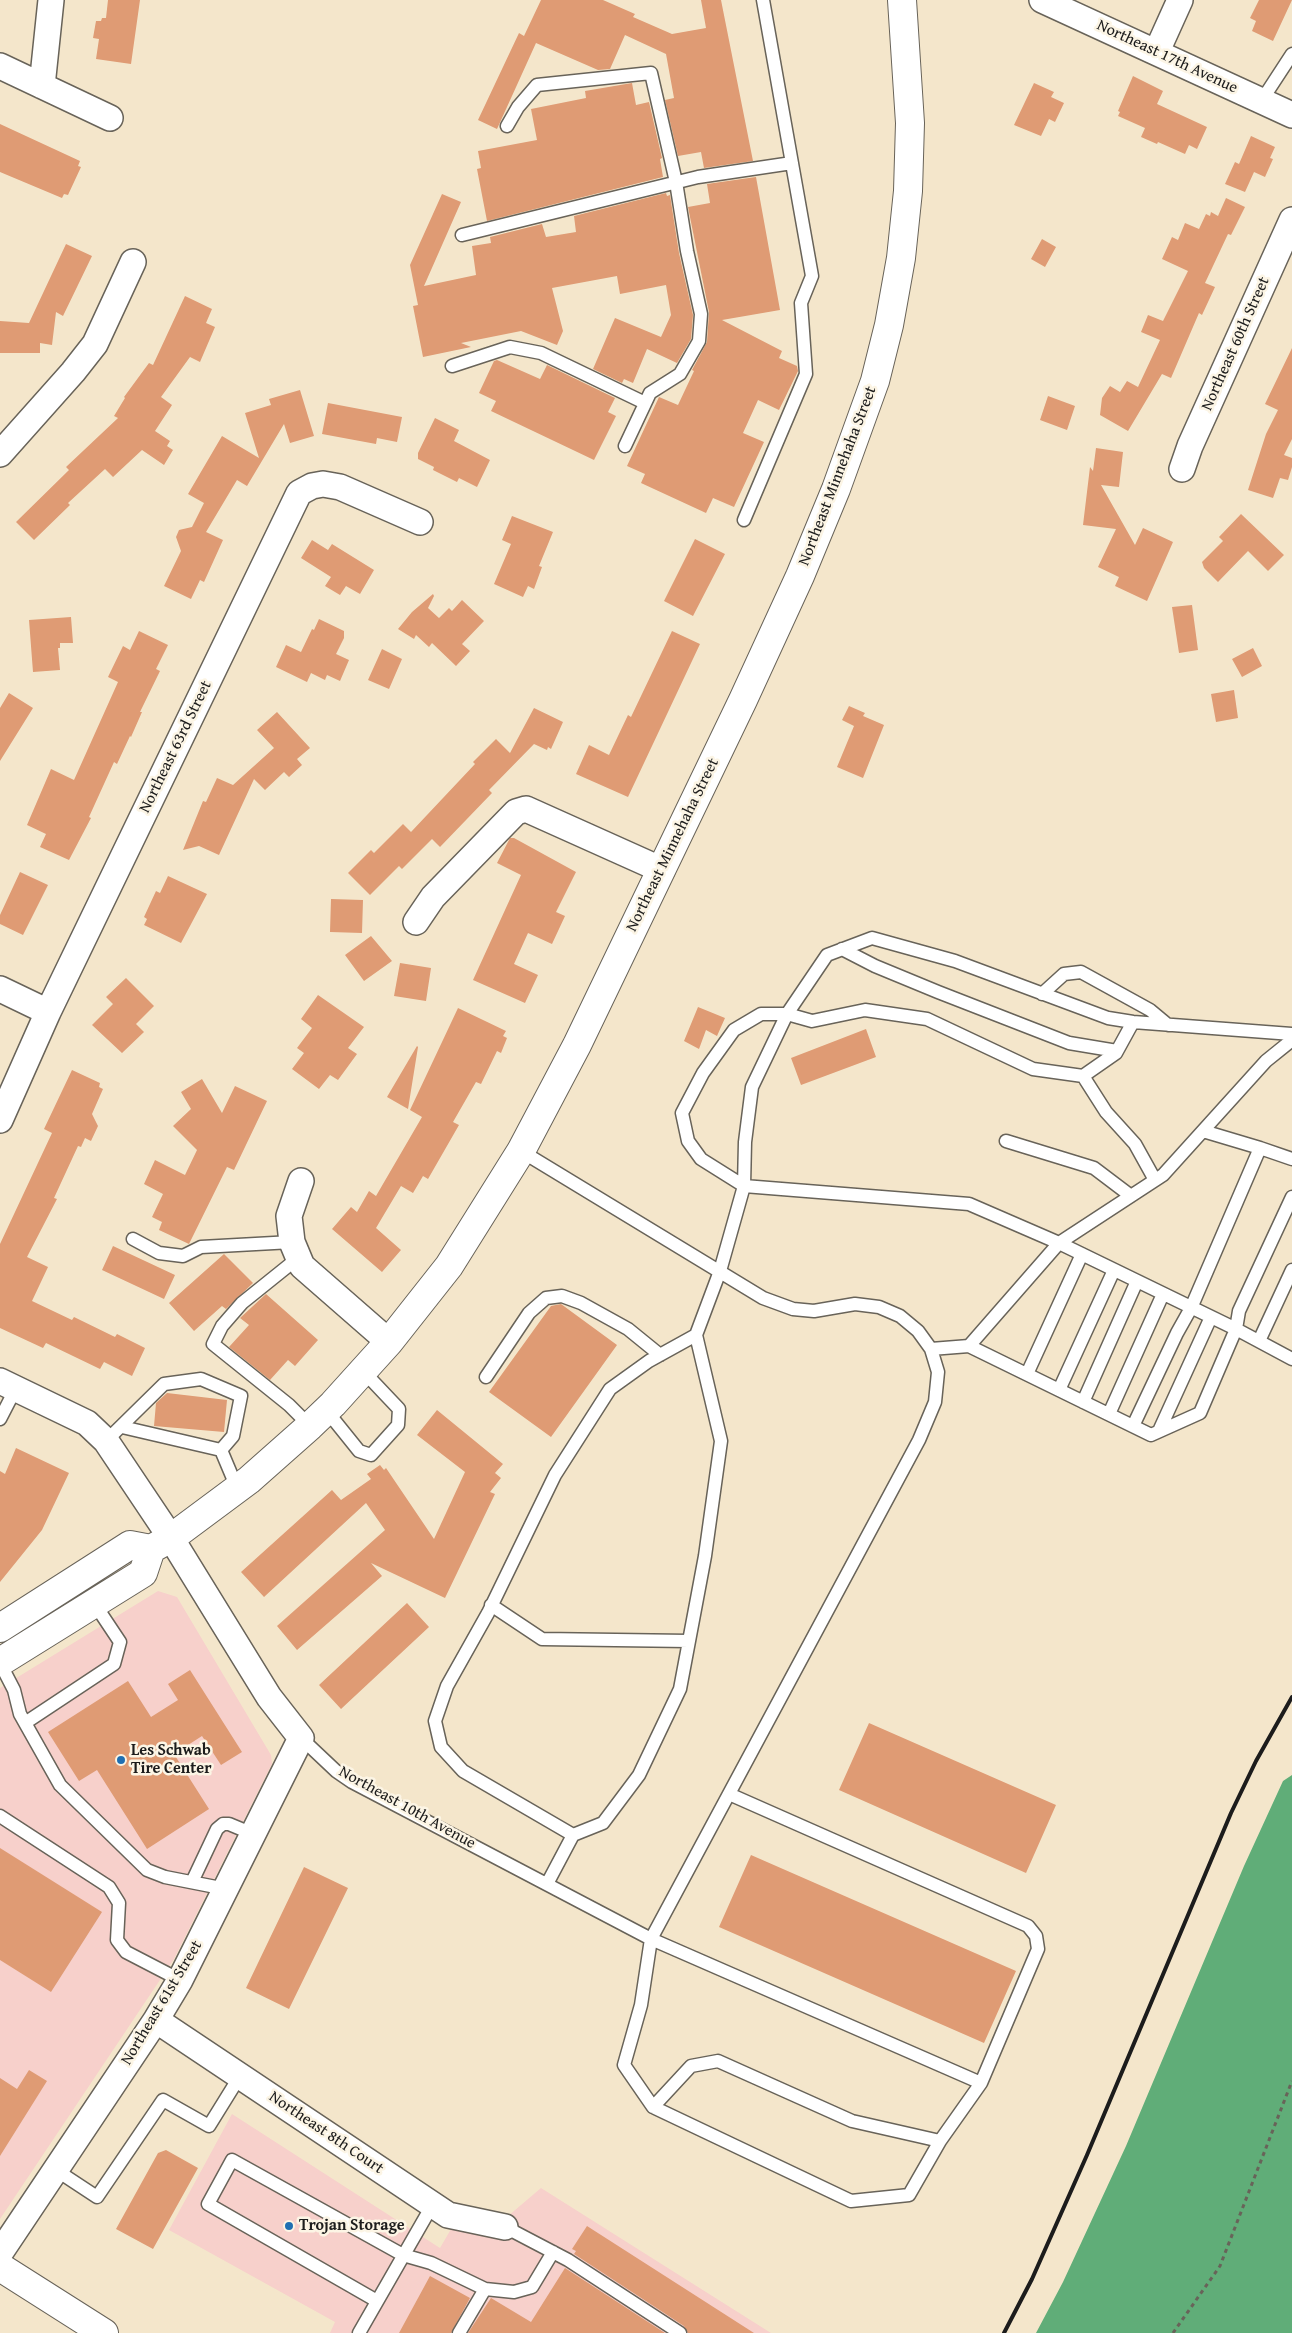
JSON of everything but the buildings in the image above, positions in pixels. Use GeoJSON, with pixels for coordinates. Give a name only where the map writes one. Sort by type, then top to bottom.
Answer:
{"type":"FeatureCollection","features":[{"type":"Feature","properties":{"kind":"main road","name":"Northeast Minnehaha Street"},"geometry":{"type":"LineString","coordinates":[[161,1544],[238,1488],[318,1418],[389,1342],[449,1266],[521,1151],[577,1045],[744,700],[800,576],[836,489],[875,381],[889,325],[901,258],[908,191],[910,123],[902,0]]}},
{"type":"Feature","properties":{"kind":"main road"},"geometry":{"type":"LineString","coordinates":[[0,1662],[143,1573],[161,1544]]}},
{"type":"Feature","properties":{"kind":"main road"},"geometry":{"type":"LineString","coordinates":[[0,1628],[130,1545],[161,1544]]}},
{"type":"Feature","properties":{"kind":"main road"},"geometry":{"type":"LineString","coordinates":[[0,2267],[104,2333]]}},
{"type":"Feature","properties":{"kind":"street"},"geometry":{"type":"LineString","coordinates":[[42,86],[51,0]]}},
{"type":"Feature","properties":{"kind":"street","name":"Northeast 17th Avenue"},"geometry":{"type":"LineString","coordinates":[[1042,0],[1157,51],[1292,115]]}},
{"type":"Feature","properties":{"kind":"street"},"geometry":{"type":"LineString","coordinates":[[1157,51],[1180,0]]}},
{"type":"Feature","properties":{"kind":"street"},"geometry":{"type":"LineString","coordinates":[[0,66],[110,118]]}},
{"type":"Feature","properties":{"kind":"street","name":"Northeast 60th Street"},"geometry":{"type":"LineString","coordinates":[[1182,469],[1190,446],[1292,220]]}},
{"type":"Feature","properties":{"kind":"street"},"geometry":{"type":"LineString","coordinates":[[5,441],[73,372],[95,344],[133,262]]}},
{"type":"Feature","properties":{"kind":"street","name":"Northeast 63rd Street"},"geometry":{"type":"LineString","coordinates":[[0,1120],[48,1012],[299,493],[312,486],[323,484],[340,487],[420,522]]}},
{"type":"Feature","properties":{"kind":"street"},"geometry":{"type":"LineString","coordinates":[[416,922],[440,890],[516,812],[526,809],[662,870]]}},
{"type":"Feature","properties":{"kind":"street"},"geometry":{"type":"LineString","coordinates":[[0,989],[48,1012]]}},
{"type":"Feature","properties":{"kind":"street"},"geometry":{"type":"LineString","coordinates":[[301,1182],[289,1216],[295,1250],[302,1266],[389,1342]]}},
{"type":"Feature","properties":{"kind":"street","name":"Northeast 10th Avenue"},"geometry":{"type":"LineString","coordinates":[[8,1384],[87,1423],[114,1434],[161,1544],[269,1697],[301,1738]]}},
{"type":"Feature","properties":{"kind":"street","name":"Northeast 61st Street"},"geometry":{"type":"LineString","coordinates":[[0,2253],[156,2020],[180,1980],[301,1738]]}},
{"type":"Feature","properties":{"kind":"street","name":"Northeast 8th Court"},"geometry":{"type":"LineString","coordinates":[[156,2020],[448,2215],[505,2227]]}},
{"type":"Feature","properties":{"kind":"lane"},"geometry":{"type":"LineString","coordinates":[[744,520],[806,374],[801,303],[812,276],[763,0]]}},
{"type":"Feature","properties":{"kind":"lane"},"geometry":{"type":"LineString","coordinates":[[1262,100],[1292,54]]}},
{"type":"Feature","properties":{"kind":"lane"},"geometry":{"type":"LineString","coordinates":[[507,126],[518,107],[538,85],[651,72],[676,182],[687,251],[701,314],[699,341],[680,374],[650,393],[626,446]]}},
{"type":"Feature","properties":{"kind":"lane"},"geometry":{"type":"LineString","coordinates":[[462,235],[698,177],[792,163]]}},
{"type":"Feature","properties":{"kind":"lane"},"geometry":{"type":"LineString","coordinates":[[452,366],[510,348],[541,353],[646,404]]}},
{"type":"Feature","properties":{"kind":"lane"},"geometry":{"type":"LineString","coordinates":[[548,1884],[574,1836],[603,1823],[639,1774],[680,1689],[705,1556],[721,1441],[696,1335],[720,1271],[744,1186],[745,1142],[752,1087],[787,1014],[827,955],[872,938],[955,961],[1108,1018],[1133,1022],[1292,1034]]}},
{"type":"Feature","properties":{"kind":"lane"},"geometry":{"type":"LineString","coordinates":[[842,949],[874,966],[1069,1043],[1117,1051]]}},
{"type":"Feature","properties":{"kind":"lane"},"geometry":{"type":"LineString","coordinates":[[1042,994],[1064,974],[1081,972],[1150,1010],[1168,1025]]}},
{"type":"Feature","properties":{"kind":"lane"},"geometry":{"type":"LineString","coordinates":[[1133,1022],[1117,1051],[1083,1076],[1033,1069],[927,1019],[865,1010],[812,1021],[787,1014],[761,1014],[734,1030],[703,1073],[682,1113],[688,1141],[701,1159],[744,1186],[969,1204],[1082,1254],[1236,1330],[1291,1354]]}},
{"type":"Feature","properties":{"kind":"lane"},"geometry":{"type":"LineString","coordinates":[[969,1346],[1058,1243],[1163,1175],[1266,1061],[1292,1040]]}},
{"type":"Feature","properties":{"kind":"lane"},"geometry":{"type":"LineString","coordinates":[[1083,1076],[1106,1112],[1136,1144],[1154,1180]]}},
{"type":"Feature","properties":{"kind":"lane"},"geometry":{"type":"LineString","coordinates":[[1203,1131],[1292,1160]]}},
{"type":"Feature","properties":{"kind":"lane"},"geometry":{"type":"LineString","coordinates":[[1006,1141],[1094,1168],[1131,1196]]}},
{"type":"Feature","properties":{"kind":"lane"},"geometry":{"type":"LineString","coordinates":[[1133,1426],[1177,1333],[1192,1308],[1260,1148]]}},
{"type":"Feature","properties":{"kind":"lane"},"geometry":{"type":"LineString","coordinates":[[521,1151],[764,1298],[793,1309],[814,1311],[855,1304],[878,1307],[906,1321],[918,1330],[931,1349],[938,1372],[935,1402],[918,1440],[651,1939],[641,2006],[624,2065],[653,2107],[851,2201],[908,2195],[940,2141],[981,2083],[1038,1948],[1036,1936],[1028,1926],[729,1794]]}},
{"type":"Feature","properties":{"kind":"lane"},"geometry":{"type":"LineString","coordinates":[[931,1349],[969,1346],[1151,1435],[1200,1413],[1236,1330],[1239,1312],[1292,1197]]}},
{"type":"Feature","properties":{"kind":"lane"},"geometry":{"type":"LineString","coordinates":[[133,1239],[159,1253],[183,1256],[201,1247],[295,1250]]}},
{"type":"Feature","properties":{"kind":"lane"},"geometry":{"type":"LineString","coordinates":[[295,1250],[242,1303],[222,1326],[213,1344],[289,1405],[318,1418],[359,1451],[371,1455],[398,1425],[399,1409],[363,1371]]}},
{"type":"Feature","properties":{"kind":"lane"},"geometry":{"type":"LineString","coordinates":[[1027,1374],[1082,1254]]}},
{"type":"Feature","properties":{"kind":"lane"},"geometry":{"type":"LineString","coordinates":[[1059,1390],[1114,1270]]}},
{"type":"Feature","properties":{"kind":"lane"},"geometry":{"type":"LineString","coordinates":[[1259,1341],[1292,1270]]}},
{"type":"Feature","properties":{"kind":"lane"},"geometry":{"type":"LineString","coordinates":[[1083,1402],[1137,1281]]}},
{"type":"Feature","properties":{"kind":"lane"},"geometry":{"type":"LineString","coordinates":[[1109,1414],[1163,1294]]}},
{"type":"Feature","properties":{"kind":"lane"},"geometry":{"type":"LineString","coordinates":[[486,1377],[529,1313],[546,1298],[562,1296],[581,1303],[628,1329],[660,1355]]}},
{"type":"Feature","properties":{"kind":"lane"},"geometry":{"type":"LineString","coordinates":[[1159,1431],[1211,1317]]}},
{"type":"Feature","properties":{"kind":"lane"},"geometry":{"type":"LineString","coordinates":[[574,1836],[463,1771],[441,1747],[435,1721],[447,1686],[492,1605],[555,1475],[610,1390],[660,1355],[696,1335]]}},
{"type":"Feature","properties":{"kind":"lane"},"geometry":{"type":"LineString","coordinates":[[114,1434],[164,1384],[201,1379],[241,1396],[233,1436],[221,1450]]}},
{"type":"Feature","properties":{"kind":"lane"},"geometry":{"type":"LineString","coordinates":[[0,1419],[8,1384]]}},
{"type":"Feature","properties":{"kind":"lane"},"geometry":{"type":"LineString","coordinates":[[114,1434],[221,1450]]}},
{"type":"Feature","properties":{"kind":"lane"},"geometry":{"type":"LineString","coordinates":[[221,1450],[238,1488]]}},
{"type":"Feature","properties":{"kind":"lane"},"geometry":{"type":"LineString","coordinates":[[25,1723],[114,1664],[120,1642],[94,1603]]}},
{"type":"Feature","properties":{"kind":"lane"},"geometry":{"type":"LineString","coordinates":[[492,1605],[542,1640],[689,1641]]}},
{"type":"Feature","properties":{"kind":"lane"},"geometry":{"type":"LineString","coordinates":[[0,1662],[14,1690],[25,1723],[60,1785],[147,1870],[165,1877],[226,1889]]}},
{"type":"Feature","properties":{"kind":"lane","name":"Northeast 10th Avenue"},"geometry":{"type":"LineString","coordinates":[[301,1738],[352,1782],[651,1939],[981,2083]]}},
{"type":"Feature","properties":{"kind":"lane"},"geometry":{"type":"LineString","coordinates":[[0,1816],[109,1887],[120,1903],[117,1940],[126,1952],[180,1980]]}},
{"type":"Feature","properties":{"kind":"lane"},"geometry":{"type":"LineString","coordinates":[[192,1882],[218,1829],[223,1824],[229,1824],[253,1834]]}},
{"type":"Feature","properties":{"kind":"lane"},"geometry":{"type":"LineString","coordinates":[[653,2107],[691,2066],[718,2061],[852,2121],[940,2141]]}},
{"type":"Feature","properties":{"kind":"lane"},"geometry":{"type":"LineString","coordinates":[[56,2170],[98,2196],[163,2100],[210,2126],[240,2076]]}},
{"type":"Feature","properties":{"kind":"lane"},"geometry":{"type":"LineString","coordinates":[[377,2301],[208,2204],[232,2160],[403,2255],[431,2263],[485,2289],[514,2292],[532,2287],[553,2252]]}},
{"type":"Feature","properties":{"kind":"lane"},"geometry":{"type":"LineString","coordinates":[[359,2333],[432,2204]]}},
{"type":"Feature","properties":{"kind":"lane"},"geometry":{"type":"LineString","coordinates":[[505,2227],[553,2252],[680,2333]]}},
{"type":"Feature","properties":{"kind":"lane"},"geometry":{"type":"LineString","coordinates":[[460,2333],[485,2289]]}},
{"type":"Feature","properties":{"kind":"path"},"geometry":{"type":"LineString","coordinates":[[1173,2333],[1220,2266],[1292,2081]]}},
{"type":"Feature","properties":{"kind":"shaded area"},"geometry":{"type":"Polygon","coordinates":[[[158,1591],[177,1597],[271,1755],[272,1764],[174,1959],[0,2219],[0,1688],[158,1591]]]}},
{"type":"Feature","properties":{"kind":"shaded area","name":"Trojan Storage"},"geometry":{"type":"Polygon","coordinates":[[[232,2114],[440,2248],[458,2217],[490,2237],[501,2222],[541,2188],[771,2333],[330,2333],[335,2322],[169,2230],[232,2114]]]}},
{"type":"Feature","properties":{"kind":"green space"},"geometry":{"type":"Polygon","coordinates":[[[1292,1775],[1292,2333],[1036,2333],[1063,2282],[1126,2146],[1244,1866],[1283,1781],[1292,1775]]]}},
{"type":"Feature","properties":{"kind":"railway"},"geometry":{"type":"LineString","coordinates":[[1004,2333],[1032,2279],[1087,2155],[1231,1813],[1256,1761],[1292,1697]]}},
{"type":"Feature","properties":{"kind":"place","name":"Les Schwab Tire Center"},"geometry":{"type":"Point","coordinates":[121,1760]}},
{"type":"Feature","properties":{"kind":"place","name":"Trojan Storage"},"geometry":{"type":"Point","coordinates":[289,2226]}}]}
